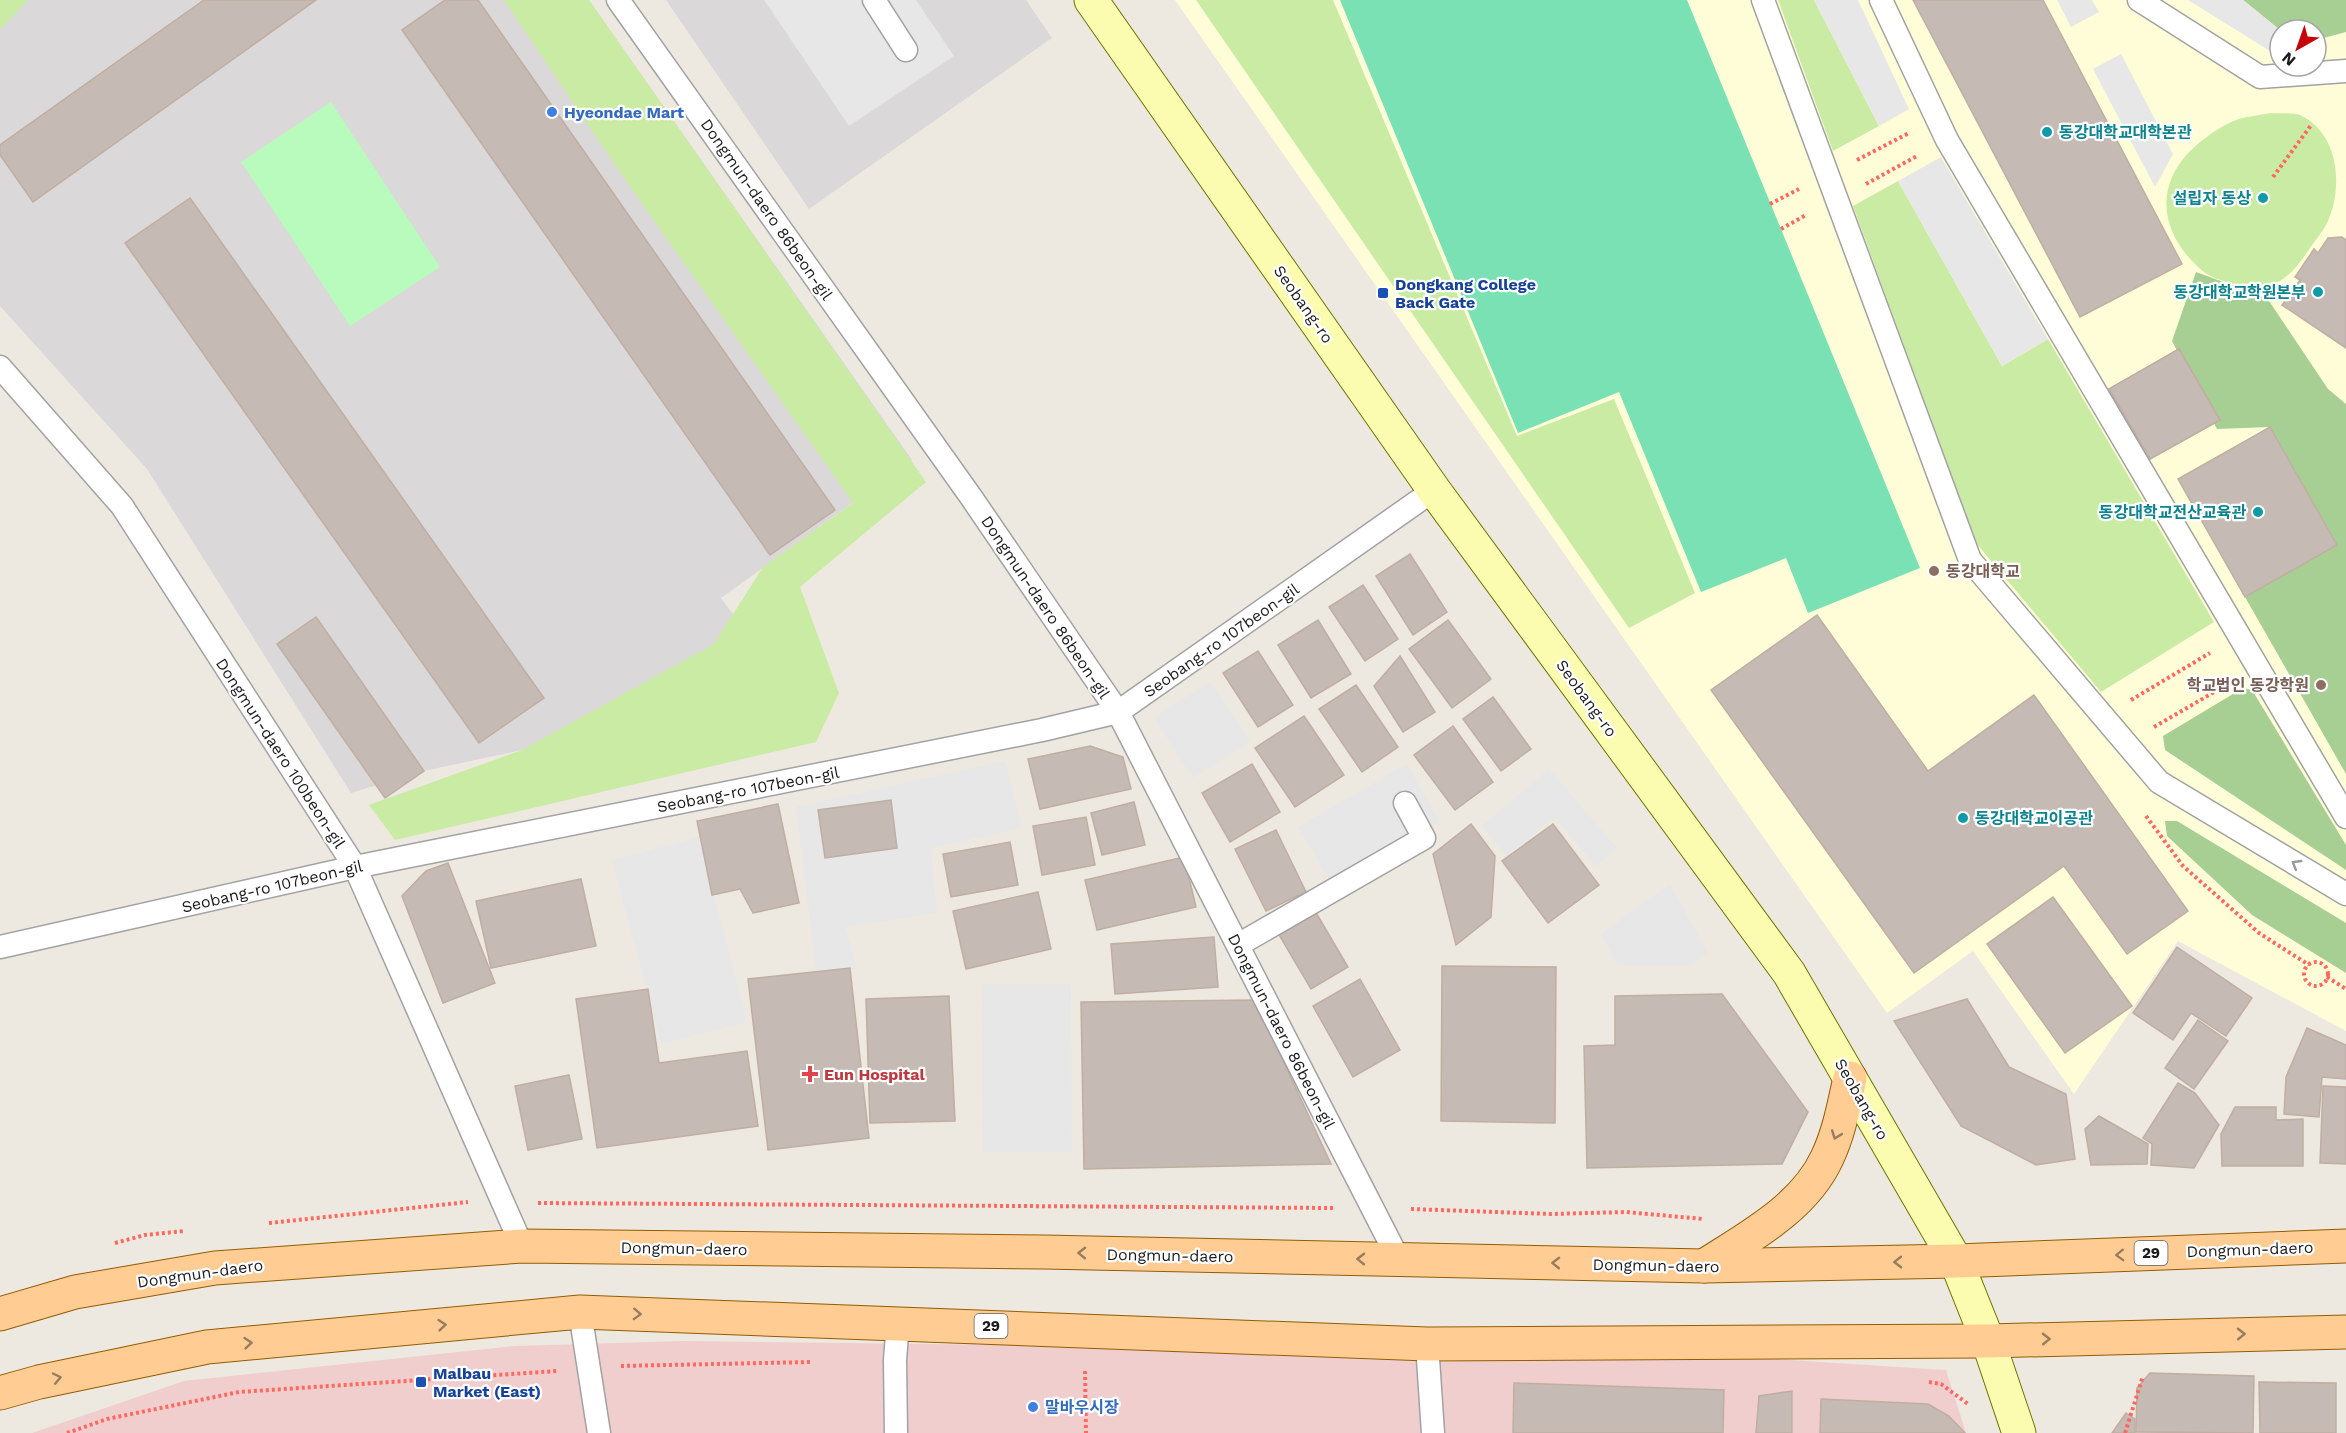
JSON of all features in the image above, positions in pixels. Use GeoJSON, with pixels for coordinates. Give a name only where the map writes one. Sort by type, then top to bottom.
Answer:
{"type":"FeatureCollection","features":[{"type":"Feature","properties":{"kind":"main road","name":"Seobang-ro"},"geometry":{"type":"LineString","coordinates":[[1091,0],[1434,490],[1789,973],[1956,1262],[1988,1341],[2019,1433]]}},
{"type":"Feature","properties":{"kind":"main road"},"geometry":{"type":"LineString","coordinates":[[1704,1266],[1770,1223],[1805,1191],[1827,1159],[1840,1124],[1850,1078]]}},
{"type":"Feature","properties":{"kind":"main road","name":"Dongmun-daero"},"geometry":{"type":"LineString","coordinates":[[0,1314],[75,1292],[215,1268],[522,1246],[1044,1252],[1704,1266],[1956,1262],[2346,1246]]}},
{"type":"Feature","properties":{"kind":"main road","name":"29"},"geometry":{"type":"LineString","coordinates":[[0,1393],[39,1382],[207,1347],[580,1312],[898,1322],[1427,1344],[1988,1341],[2346,1332]]}},
{"type":"Feature","properties":{"kind":"lane","name":"Dongmun-daero 86beon-gil"},"geometry":{"type":"LineString","coordinates":[[618,0],[971,497],[1118,712],[1399,1260]]}},
{"type":"Feature","properties":{"kind":"lane"},"geometry":{"type":"LineString","coordinates":[[874,0],[906,50]]}},
{"type":"Feature","properties":{"kind":"lane"},"geometry":{"type":"LineString","coordinates":[[1763,0],[1971,560],[2159,782],[2346,894]]}},
{"type":"Feature","properties":{"kind":"lane"},"geometry":{"type":"LineString","coordinates":[[1881,0],[1947,140],[2344,811]]}},
{"type":"Feature","properties":{"kind":"lane"},"geometry":{"type":"LineString","coordinates":[[2139,0],[2260,77],[2346,71]]}},
{"type":"Feature","properties":{"kind":"lane","name":"Dongmun-daero 100beon-gil"},"geometry":{"type":"LineString","coordinates":[[0,367],[122,506],[355,867],[522,1246]]}},
{"type":"Feature","properties":{"kind":"lane","name":"Seobang-ro 107beon-gil"},"geometry":{"type":"LineString","coordinates":[[0,947],[355,867],[1042,730],[1118,712],[1434,490]]}},
{"type":"Feature","properties":{"kind":"lane"},"geometry":{"type":"LineString","coordinates":[[1238,945],[1424,838],[1405,803]]}},
{"type":"Feature","properties":{"kind":"lane"},"geometry":{"type":"LineString","coordinates":[[580,1312],[598,1433]]}},
{"type":"Feature","properties":{"kind":"lane"},"geometry":{"type":"LineString","coordinates":[[896,1433],[895,1360],[898,1322]]}},
{"type":"Feature","properties":{"kind":"lane"},"geometry":{"type":"LineString","coordinates":[[1427,1344],[1433,1433]]}},
{"type":"Feature","properties":{"kind":"path"},"geometry":{"type":"LineString","coordinates":[[2273,177],[2312,124]]}},
{"type":"Feature","properties":{"kind":"path"},"geometry":{"type":"LineString","coordinates":[[2103,716],[2240,636]]}},
{"type":"Feature","properties":{"kind":"path"},"geometry":{"type":"LineString","coordinates":[[2126,744],[2257,666]]}},
{"type":"Feature","properties":{"kind":"path"},"geometry":{"type":"LineString","coordinates":[[2142,761],[2137,803],[2183,866],[2259,933],[2309,965]]}},
{"type":"Feature","properties":{"kind":"path"},"geometry":{"type":"LineString","coordinates":[[2327,977],[2325,982],[2319,986],[2308,983],[2304,973],[2309,965],[2315,963],[2323,965],[2327,977],[2346,989]]}},
{"type":"Feature","properties":{"kind":"path"},"geometry":{"type":"LineString","coordinates":[[67,1433],[107,1419],[239,1392],[588,1368]]}},
{"type":"Feature","properties":{"kind":"path"},"geometry":{"type":"LineString","coordinates":[[1084,1371],[1086,1433]]}},
{"type":"Feature","properties":{"kind":"path"},"geometry":{"type":"LineString","coordinates":[[2125,1433],[2144,1373]]}},
{"type":"Feature","properties":{"kind":"shaded area"},"geometry":{"type":"Polygon","coordinates":[[[0,0],[589,0],[912,460],[721,598],[785,684],[522,750],[424,771],[351,793],[147,469],[0,306],[0,0]]]}},
{"type":"Feature","properties":{"kind":"shaded area"},"geometry":{"type":"Polygon","coordinates":[[[666,0],[1026,0],[1052,38],[809,209],[666,0]]]}},
{"type":"Feature","properties":{"kind":"shaded area"},"geometry":{"type":"Polygon","coordinates":[[[764,0],[916,0],[954,56],[849,126],[764,0]]]}},
{"type":"Feature","properties":{"kind":"shaded area","name":"동강대학교"},"geometry":{"type":"Polygon","coordinates":[[[1175,0],[2346,0],[2346,1031],[2178,941],[2074,1094],[1973,951],[1887,1013],[1175,0]]]}},
{"type":"Feature","properties":{"kind":"shaded area"},"geometry":{"type":"Polygon","coordinates":[[[1814,0],[1858,0],[1909,109],[1879,126],[1814,0]]]}},
{"type":"Feature","properties":{"kind":"shaded area"},"geometry":{"type":"Polygon","coordinates":[[[2057,0],[2092,0],[2099,12],[2071,27],[2057,0]]]}},
{"type":"Feature","properties":{"kind":"shaded area"},"geometry":{"type":"Polygon","coordinates":[[[2188,0],[2243,0],[2268,20],[2268,50],[2188,0]]]}},
{"type":"Feature","properties":{"kind":"shaded area"},"geometry":{"type":"Polygon","coordinates":[[[2121,54],[2173,154],[2155,187],[2093,69],[2121,54]]]}},
{"type":"Feature","properties":{"kind":"shaded area"},"geometry":{"type":"Polygon","coordinates":[[[1941,157],[2048,339],[2002,366],[1898,181],[1941,157]]]}},
{"type":"Feature","properties":{"kind":"shaded area"},"geometry":{"type":"Polygon","coordinates":[[[1210,682],[1250,741],[1193,778],[1154,718],[1210,682]]]}},
{"type":"Feature","properties":{"kind":"shaded area"},"geometry":{"type":"Polygon","coordinates":[[[1005,761],[1022,828],[931,848],[937,913],[845,927],[857,969],[816,970],[796,807],[1005,761]]]}},
{"type":"Feature","properties":{"kind":"shaded area"},"geometry":{"type":"Polygon","coordinates":[[[1407,764],[1440,822],[1332,884],[1298,827],[1407,764]]]}},
{"type":"Feature","properties":{"kind":"shaded area"},"geometry":{"type":"Polygon","coordinates":[[[1549,769],[1617,848],[1596,866],[1554,817],[1507,856],[1482,826],[1549,769]]]}},
{"type":"Feature","properties":{"kind":"shaded area"},"geometry":{"type":"Polygon","coordinates":[[[699,837],[747,1022],[661,1044],[612,860],[699,837]]]}},
{"type":"Feature","properties":{"kind":"shaded area"},"geometry":{"type":"Polygon","coordinates":[[[1670,884],[1708,953],[1689,966],[1618,965],[1601,934],[1670,884]]]}},
{"type":"Feature","properties":{"kind":"shaded area"},"geometry":{"type":"Polygon","coordinates":[[[982,984],[1071,984],[1072,1152],[983,1152],[982,984]]]}},
{"type":"Feature","properties":{"kind":"shaded area","name":"말바우시장"},"geometry":{"type":"Polygon","coordinates":[[[684,1341],[1021,1345],[1436,1362],[1679,1353],[1946,1370],[1966,1433],[32,1433],[184,1381],[514,1346],[684,1341]]]}},
{"type":"Feature","properties":{"kind":"green space"},"geometry":{"type":"Polygon","coordinates":[[[0,0],[28,0],[0,29],[0,0]]]}},
{"type":"Feature","properties":{"kind":"green space"},"geometry":{"type":"Polygon","coordinates":[[[504,0],[589,0],[926,482],[800,587],[839,693],[816,742],[395,840],[369,805],[522,750],[714,644],[763,567],[853,503],[624,178],[504,0]]]}},
{"type":"Feature","properties":{"kind":"green space"},"geometry":{"type":"Polygon","coordinates":[[[1196,0],[1333,0],[1517,436],[1614,399],[1695,593],[1629,628],[1196,0]]]}},
{"type":"Feature","properties":{"kind":"green space"},"geometry":{"type":"Polygon","coordinates":[[[1340,0],[1687,0],[1920,568],[1808,613],[1786,558],[1701,592],[1619,392],[1518,433],[1340,0]]]}},
{"type":"Feature","properties":{"kind":"green space"},"geometry":{"type":"Polygon","coordinates":[[[1778,0],[1814,0],[1879,126],[1833,151],[1778,0]]]}},
{"type":"Feature","properties":{"kind":"green space"},"geometry":{"type":"Polygon","coordinates":[[[2243,0],[2346,0],[2346,32],[2328,37],[2328,18],[2268,18],[2268,20],[2243,0]]]}},
{"type":"Feature","properties":{"kind":"green space"},"geometry":{"type":"Polygon","coordinates":[[[331,102],[440,267],[350,326],[241,162],[331,102]]]}},
{"type":"Feature","properties":{"kind":"green space"},"geometry":{"type":"Polygon","coordinates":[[[2271,113],[2302,116],[2324,136],[2330,148],[2336,177],[2333,207],[2322,231],[2300,262],[2285,278],[2264,286],[2230,283],[2215,278],[2198,267],[2174,235],[2168,218],[2166,201],[2169,185],[2177,168],[2188,153],[2212,133],[2239,119],[2271,113]]]}},
{"type":"Feature","properties":{"kind":"green space"},"geometry":{"type":"Polygon","coordinates":[[[1898,181],[2002,366],[2048,339],[2214,622],[2101,692],[1976,543],[1853,206],[1898,181]]]}},
{"type":"Feature","properties":{"kind":"green space"},"geometry":{"type":"Polygon","coordinates":[[[2196,272],[2267,298],[2328,389],[2346,404],[2346,774],[2245,597],[2337,545],[2270,427],[2217,429],[2172,341],[2196,272]]]}},
{"type":"Feature","properties":{"kind":"green space"},"geometry":{"type":"Polygon","coordinates":[[[2243,688],[2252,690],[2346,845],[2346,870],[2165,750],[2163,736],[2243,688]]]}},
{"type":"Feature","properties":{"kind":"green space"},"geometry":{"type":"Polygon","coordinates":[[[2165,821],[2177,821],[2346,923],[2346,973],[2252,915],[2167,836],[2165,821]]]}},
{"type":"Feature","properties":{"kind":"building"},"geometry":{"type":"Polygon","coordinates":[[[204,0],[316,0],[33,202],[0,155],[0,145],[204,0]]]}},
{"type":"Feature","properties":{"kind":"building"},"geometry":{"type":"Polygon","coordinates":[[[445,0],[478,0],[835,510],[770,555],[402,30],[445,0]]]}},
{"type":"Feature","properties":{"kind":"building","name":"동강대학교대학본관"},"geometry":{"type":"Polygon","coordinates":[[[1913,0],[2043,0],[2182,264],[2080,317],[1913,0]]]}},
{"type":"Feature","properties":{"kind":"building"},"geometry":{"type":"Polygon","coordinates":[[[190,198],[544,698],[479,743],[125,243],[190,198]]]}},
{"type":"Feature","properties":{"kind":"building","name":"동강대학교학원본부"},"geometry":{"type":"Polygon","coordinates":[[[2342,237],[2346,240],[2346,348],[2282,305],[2300,280],[2295,277],[2314,249],[2318,253],[2328,238],[2342,237]]]}},
{"type":"Feature","properties":{"kind":"building"},"geometry":{"type":"Polygon","coordinates":[[[2179,349],[2220,420],[2150,459],[2109,389],[2179,349]],[[2171,382],[2142,398],[2158,426],[2188,410],[2171,382]]]}},
{"type":"Feature","properties":{"kind":"building"},"geometry":{"type":"Polygon","coordinates":[[[2179,349],[2220,420],[2150,459],[2109,389],[2179,349]]]}},
{"type":"Feature","properties":{"kind":"building","name":"동강대학교전산교육관"},"geometry":{"type":"Polygon","coordinates":[[[2270,427],[2337,545],[2245,597],[2178,479],[2270,427]]]}},
{"type":"Feature","properties":{"kind":"building"},"geometry":{"type":"Polygon","coordinates":[[[1410,554],[1447,612],[1413,635],[1376,576],[1410,554]]]}},
{"type":"Feature","properties":{"kind":"building"},"geometry":{"type":"Polygon","coordinates":[[[1363,585],[1398,639],[1365,661],[1329,607],[1363,585]]]}},
{"type":"Feature","properties":{"kind":"building","name":"동강대학교이공관"},"geometry":{"type":"Polygon","coordinates":[[[1817,615],[1928,771],[2034,695],[2188,911],[2127,954],[2064,866],[1914,973],[1711,690],[1817,615]]]}},
{"type":"Feature","properties":{"kind":"building"},"geometry":{"type":"Polygon","coordinates":[[[316,617],[424,771],[385,798],[277,644],[316,617]]]}},
{"type":"Feature","properties":{"kind":"building"},"geometry":{"type":"Polygon","coordinates":[[[1318,620],[1351,674],[1311,698],[1278,645],[1318,620]]]}},
{"type":"Feature","properties":{"kind":"building"},"geometry":{"type":"Polygon","coordinates":[[[1448,620],[1491,679],[1452,708],[1409,649],[1448,620]]]}},
{"type":"Feature","properties":{"kind":"building"},"geometry":{"type":"Polygon","coordinates":[[[1258,651],[1293,705],[1258,727],[1223,673],[1258,651]]]}},
{"type":"Feature","properties":{"kind":"building"},"geometry":{"type":"Polygon","coordinates":[[[1400,656],[1435,712],[1403,732],[1374,686],[1400,656]]]}},
{"type":"Feature","properties":{"kind":"building"},"geometry":{"type":"Polygon","coordinates":[[[1356,685],[1398,747],[1362,772],[1319,709],[1356,685]]]}},
{"type":"Feature","properties":{"kind":"building"},"geometry":{"type":"Polygon","coordinates":[[[1493,697],[1531,749],[1501,771],[1463,719],[1493,697]]]}},
{"type":"Feature","properties":{"kind":"building"},"geometry":{"type":"Polygon","coordinates":[[[1304,716],[1344,775],[1295,807],[1255,748],[1304,716]]]}},
{"type":"Feature","properties":{"kind":"building"},"geometry":{"type":"Polygon","coordinates":[[[1453,726],[1493,782],[1455,810],[1414,755],[1453,726]]]}},
{"type":"Feature","properties":{"kind":"building"},"geometry":{"type":"Polygon","coordinates":[[[1090,746],[1123,757],[1131,789],[1040,809],[1028,759],[1090,746]]]}},
{"type":"Feature","properties":{"kind":"building"},"geometry":{"type":"Polygon","coordinates":[[[1252,764],[1280,812],[1230,842],[1202,793],[1252,764]]]}},
{"type":"Feature","properties":{"kind":"building"},"geometry":{"type":"Polygon","coordinates":[[[891,800],[897,848],[825,858],[818,810],[891,800]]]}},
{"type":"Feature","properties":{"kind":"building"},"geometry":{"type":"Polygon","coordinates":[[[1134,802],[1145,845],[1102,855],[1091,813],[1134,802]]]}},
{"type":"Feature","properties":{"kind":"building"},"geometry":{"type":"Polygon","coordinates":[[[778,804],[799,903],[753,913],[740,889],[712,895],[697,821],[778,804]]]}},
{"type":"Feature","properties":{"kind":"building"},"geometry":{"type":"Polygon","coordinates":[[[1086,817],[1095,865],[1042,875],[1033,826],[1086,817]]]}},
{"type":"Feature","properties":{"kind":"building"},"geometry":{"type":"Polygon","coordinates":[[[1471,824],[1495,856],[1491,917],[1456,945],[1433,854],[1471,824]]]}},
{"type":"Feature","properties":{"kind":"building"},"geometry":{"type":"Polygon","coordinates":[[[1553,824],[1599,885],[1548,923],[1502,861],[1553,824]]]}},
{"type":"Feature","properties":{"kind":"building"},"geometry":{"type":"Polygon","coordinates":[[[1276,830],[1306,892],[1266,911],[1235,849],[1276,830]]]}},
{"type":"Feature","properties":{"kind":"building"},"geometry":{"type":"Polygon","coordinates":[[[1010,842],[1018,885],[951,897],[943,854],[1010,842]]]}},
{"type":"Feature","properties":{"kind":"building"},"geometry":{"type":"Polygon","coordinates":[[[1184,857],[1196,907],[1097,930],[1085,880],[1184,857]]]}},
{"type":"Feature","properties":{"kind":"building"},"geometry":{"type":"Polygon","coordinates":[[[448,863],[495,983],[443,1003],[402,896],[426,871],[448,863]]]}},
{"type":"Feature","properties":{"kind":"building"},"geometry":{"type":"Polygon","coordinates":[[[581,879],[596,946],[491,968],[476,901],[581,879]]]}},
{"type":"Feature","properties":{"kind":"building"},"geometry":{"type":"Polygon","coordinates":[[[1038,892],[1051,949],[966,969],[953,911],[1038,892]]]}},
{"type":"Feature","properties":{"kind":"building"},"geometry":{"type":"Polygon","coordinates":[[[2053,897],[2132,1006],[2065,1053],[1987,944],[2053,897]]]}},
{"type":"Feature","properties":{"kind":"building"},"geometry":{"type":"Polygon","coordinates":[[[1315,911],[1348,967],[1311,989],[1278,933],[1315,911]]]}},
{"type":"Feature","properties":{"kind":"building"},"geometry":{"type":"Polygon","coordinates":[[[1214,937],[1218,987],[1115,994],[1111,944],[1214,937]]]}},
{"type":"Feature","properties":{"kind":"building"},"geometry":{"type":"Polygon","coordinates":[[[2177,947],[2252,998],[2226,1036],[2191,1013],[2173,1040],[2133,1013],[2177,947]]]}},
{"type":"Feature","properties":{"kind":"building"},"geometry":{"type":"Polygon","coordinates":[[[1442,966],[1556,967],[1555,1123],[1441,1121],[1442,966]]]}},
{"type":"Feature","properties":{"kind":"building"},"geometry":{"type":"Polygon","coordinates":[[[850,968],[869,1138],[768,1150],[748,979],[850,968]]]}},
{"type":"Feature","properties":{"kind":"building"},"geometry":{"type":"Polygon","coordinates":[[[1360,979],[1400,1050],[1353,1077],[1313,1006],[1360,979]]]}},
{"type":"Feature","properties":{"kind":"building"},"geometry":{"type":"Polygon","coordinates":[[[648,989],[659,1063],[747,1051],[758,1126],[597,1148],[576,999],[648,989]]]}},
{"type":"Feature","properties":{"kind":"building"},"geometry":{"type":"Polygon","coordinates":[[[1722,994],[1808,1112],[1782,1164],[1587,1168],[1584,1046],[1615,1045],[1615,996],[1722,994]]]}},
{"type":"Feature","properties":{"kind":"building"},"geometry":{"type":"Polygon","coordinates":[[[949,996],[955,1121],[870,1123],[866,999],[949,996]]]}},
{"type":"Feature","properties":{"kind":"building"},"geometry":{"type":"Polygon","coordinates":[[[1967,999],[2009,1067],[2066,1094],[2075,1159],[2036,1165],[1961,1126],[1894,1021],[1967,999]]]}},
{"type":"Feature","properties":{"kind":"building"},"geometry":{"type":"Polygon","coordinates":[[[1255,1000],[1331,1164],[1084,1169],[1081,1002],[1255,1000]]]}},
{"type":"Feature","properties":{"kind":"building"},"geometry":{"type":"Polygon","coordinates":[[[2198,1020],[2228,1041],[2194,1089],[2165,1068],[2198,1020]]]}},
{"type":"Feature","properties":{"kind":"building"},"geometry":{"type":"Polygon","coordinates":[[[2307,1028],[2346,1045],[2346,1079],[2322,1077],[2319,1117],[2284,1114],[2286,1077],[2307,1028]]]}},
{"type":"Feature","properties":{"kind":"building"},"geometry":{"type":"Polygon","coordinates":[[[569,1075],[582,1139],[528,1150],[515,1086],[569,1075]]]}},
{"type":"Feature","properties":{"kind":"building"},"geometry":{"type":"Polygon","coordinates":[[[2178,1083],[2195,1093],[2219,1125],[2194,1168],[2151,1165],[2152,1144],[2143,1138],[2178,1083]]]}},
{"type":"Feature","properties":{"kind":"building"},"geometry":{"type":"Polygon","coordinates":[[[2323,1086],[2346,1087],[2346,1164],[2320,1163],[2323,1086]]]}},
{"type":"Feature","properties":{"kind":"building"},"geometry":{"type":"Polygon","coordinates":[[[2235,1107],[2276,1107],[2276,1120],[2303,1119],[2303,1166],[2222,1166],[2221,1134],[2235,1107]]]}},
{"type":"Feature","properties":{"kind":"building"},"geometry":{"type":"Polygon","coordinates":[[[2099,1116],[2148,1144],[2147,1164],[2091,1165],[2085,1129],[2099,1116]]]}},
{"type":"Feature","properties":{"kind":"building"},"geometry":{"type":"Polygon","coordinates":[[[2150,1373],[2254,1376],[2253,1433],[2136,1432],[2137,1388],[2150,1373]]]}},
{"type":"Feature","properties":{"kind":"building"},"geometry":{"type":"Polygon","coordinates":[[[2259,1382],[2336,1383],[2336,1433],[2260,1433],[2259,1382]]]}},
{"type":"Feature","properties":{"kind":"building"},"geometry":{"type":"Polygon","coordinates":[[[1514,1383],[1724,1390],[1723,1433],[1513,1433],[1514,1383]]]}},
{"type":"Feature","properties":{"kind":"building"},"geometry":{"type":"Polygon","coordinates":[[[1792,1391],[1792,1433],[1756,1433],[1759,1396],[1792,1391]]]}},
{"type":"Feature","properties":{"kind":"building"},"geometry":{"type":"Polygon","coordinates":[[[1821,1399],[1928,1404],[1949,1416],[1965,1433],[1820,1433],[1821,1399]]]}},
{"type":"Feature","properties":{"kind":"building"},"geometry":{"type":"Polygon","coordinates":[[[2126,1413],[2135,1419],[2135,1433],[2112,1433],[2126,1413]]]}},
{"type":"Feature","properties":{"kind":"place","name":"Hyeondae Mart"},"geometry":{"type":"Point","coordinates":[552,112]}},
{"type":"Feature","properties":{"kind":"place","name":"동강대학교대학본관"},"geometry":{"type":"Point","coordinates":[2047,132]}},
{"type":"Feature","properties":{"kind":"place","name":"설립자 동상"},"geometry":{"type":"Point","coordinates":[2263,198]}},
{"type":"Feature","properties":{"kind":"place","name":"동강대학교학원본부"},"geometry":{"type":"Point","coordinates":[2318,292]}},
{"type":"Feature","properties":{"kind":"place","name":"Dongkang College Back Gate"},"geometry":{"type":"Point","coordinates":[1383,293]}},
{"type":"Feature","properties":{"kind":"place","name":"동강대학교전산교육관"},"geometry":{"type":"Point","coordinates":[2258,512]}},
{"type":"Feature","properties":{"kind":"place","name":"동강대학교"},"geometry":{"type":"Point","coordinates":[1934,571]}},
{"type":"Feature","properties":{"kind":"place","name":"학교법인 동강학원"},"geometry":{"type":"Point","coordinates":[2321,685]}},
{"type":"Feature","properties":{"kind":"place","name":"동강대학교이공관"},"geometry":{"type":"Point","coordinates":[1963,818]}},
{"type":"Feature","properties":{"kind":"place","name":"Eun Hospital"},"geometry":{"type":"Point","coordinates":[810,1074]}},
{"type":"Feature","properties":{"kind":"place","name":"Malbau Market (East)"},"geometry":{"type":"Point","coordinates":[421,1382]}},
{"type":"Feature","properties":{"kind":"place","name":"말바우시장"},"geometry":{"type":"Point","coordinates":[1033,1407]}}]}
